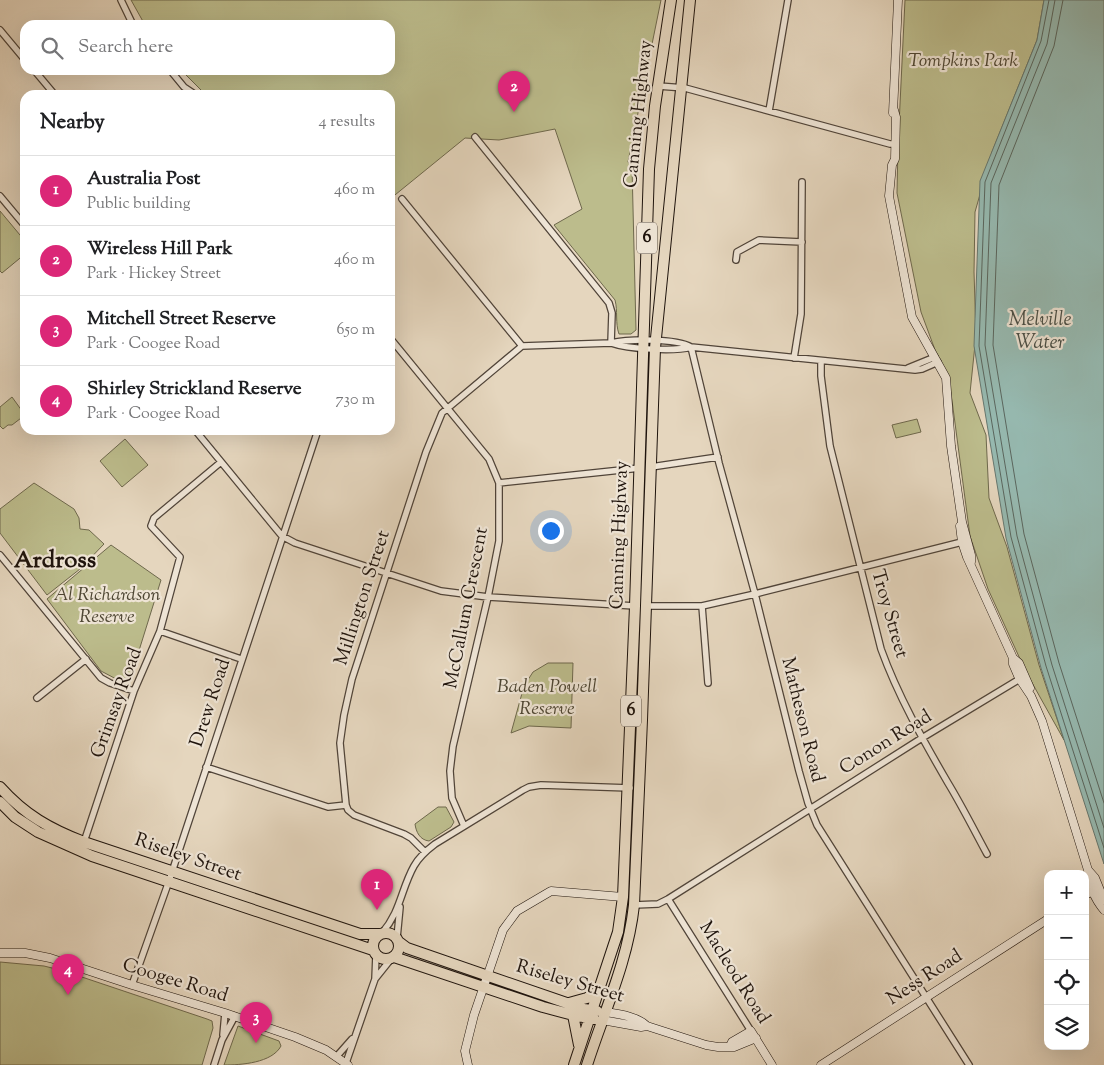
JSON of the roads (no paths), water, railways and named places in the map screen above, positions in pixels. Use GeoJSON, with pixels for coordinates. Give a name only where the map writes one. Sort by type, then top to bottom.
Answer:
{"type":"FeatureCollection","features":[{"type":"Feature","properties":{"kind":"highway","name":"Canning Highway"},"geometry":{"type":"LineString","coordinates":[[574,1065],[618,932],[623,898],[636,606],[649,169],[651,136],[672,0]]}},
{"type":"Feature","properties":{"kind":"highway","name":"Canning Highway"},"geometry":{"type":"LineString","coordinates":[[587,1065],[627,947],[634,905],[656,344],[690,0]]}},
{"type":"Feature","properties":{"kind":"highway","name":"Riseley Street"},"geometry":{"type":"LineString","coordinates":[[0,787],[14,802],[34,818],[56,830],[170,876],[375,952],[385,960],[392,958],[573,1015],[591,1014],[604,1016]]}},
{"type":"Feature","properties":{"kind":"highway","name":"Riseley Street"},"geometry":{"type":"LineString","coordinates":[[0,802],[15,817],[50,839],[92,856],[170,876],[360,934],[391,933],[405,948],[570,1003],[591,1014]]}},
{"type":"Feature","properties":{"kind":"highway"},"geometry":{"type":"LineString","coordinates":[[375,952],[372,944],[375,938],[381,934]]}},
{"type":"Feature","properties":{"kind":"highway"},"geometry":{"type":"LineString","coordinates":[[392,958],[400,948],[398,940]]}},
{"type":"Feature","properties":{"kind":"highway"},"geometry":{"type":"LineString","coordinates":[[570,1003],[588,998],[598,992]]}},
{"type":"Feature","properties":{"kind":"highway"},"geometry":{"type":"LineString","coordinates":[[573,1015],[579,1049]]}},
{"type":"Feature","properties":{"kind":"street"},"geometry":{"type":"LineString","coordinates":[[120,0],[130,20]]}},
{"type":"Feature","properties":{"kind":"street"},"geometry":{"type":"LineString","coordinates":[[770,111],[788,0]]}},
{"type":"Feature","properties":{"kind":"street"},"geometry":{"type":"LineString","coordinates":[[898,0],[894,110],[892,119],[892,165],[889,196],[912,317],[926,343],[926,348],[946,378],[951,446],[962,522],[960,528],[968,557],[1013,658],[1013,664],[1022,677],[1042,721],[1088,870],[1104,910]]}},
{"type":"Feature","properties":{"kind":"street"},"geometry":{"type":"LineString","coordinates":[[0,30],[20,54]]}},
{"type":"Feature","properties":{"kind":"street"},"geometry":{"type":"LineString","coordinates":[[38,75],[51,90]]}},
{"type":"Feature","properties":{"kind":"street"},"geometry":{"type":"LineString","coordinates":[[174,75],[188,90]]}},
{"type":"Feature","properties":{"kind":"street"},"geometry":{"type":"LineString","coordinates":[[658,86],[681,88],[892,144]]}},
{"type":"Feature","properties":{"kind":"street"},"geometry":{"type":"LineString","coordinates":[[475,137],[609,303],[612,313],[611,343]]}},
{"type":"Feature","properties":{"kind":"street"},"geometry":{"type":"LineString","coordinates":[[794,358],[801,314],[802,182]]}},
{"type":"Feature","properties":{"kind":"street"},"geometry":{"type":"LineString","coordinates":[[0,196],[20,220]]}},
{"type":"Feature","properties":{"kind":"street"},"geometry":{"type":"LineString","coordinates":[[402,199],[522,346],[611,343],[621,346],[684,343],[691,347],[908,368],[934,360]]}},
{"type":"Feature","properties":{"kind":"street"},"geometry":{"type":"LineString","coordinates":[[736,260],[737,252],[758,240],[802,242]]}},
{"type":"Feature","properties":{"kind":"street","name":"McCallum Crescent"},"geometry":{"type":"LineString","coordinates":[[395,344],[489,458],[499,483],[499,541],[488,597],[453,746],[450,771],[452,798],[464,826]]}},
{"type":"Feature","properties":{"kind":"street","name":"Millington Street"},"geometry":{"type":"LineString","coordinates":[[346,805],[340,743],[352,679],[435,428],[442,413],[522,346]]}},
{"type":"Feature","properties":{"kind":"street","name":"Matheson Road"},"geometry":{"type":"LineString","coordinates":[[691,347],[795,758],[810,809],[817,825],[969,1065]]}},
{"type":"Feature","properties":{"kind":"street","name":"Troy Street"},"geometry":{"type":"LineString","coordinates":[[821,361],[821,376],[830,446],[860,567],[888,666],[922,738],[987,854]]}},
{"type":"Feature","properties":{"kind":"street"},"geometry":{"type":"LineString","coordinates":[[199,435],[282,536],[295,544],[441,591],[488,597],[636,606]]}},
{"type":"Feature","properties":{"kind":"street","name":"Drew Road"},"geometry":{"type":"LineString","coordinates":[[132,985],[316,435]]}},
{"type":"Feature","properties":{"kind":"street"},"geometry":{"type":"LineString","coordinates":[[651,467],[718,457]]}},
{"type":"Feature","properties":{"kind":"street","name":"Grimsay Road"},"geometry":{"type":"LineString","coordinates":[[84,842],[134,691],[160,631],[180,557],[151,526],[154,518],[221,462]]}},
{"type":"Feature","properties":{"kind":"street"},"geometry":{"type":"LineString","coordinates":[[499,483],[640,468]]}},
{"type":"Feature","properties":{"kind":"street"},"geometry":{"type":"LineString","coordinates":[[647,606],[702,606],[965,541]]}},
{"type":"Feature","properties":{"kind":"street"},"geometry":{"type":"LineString","coordinates":[[0,555],[105,680],[134,691]]}},
{"type":"Feature","properties":{"kind":"street"},"geometry":{"type":"LineString","coordinates":[[702,606],[708,683]]}},
{"type":"Feature","properties":{"kind":"street"},"geometry":{"type":"LineString","coordinates":[[160,631],[241,658]]}},
{"type":"Feature","properties":{"kind":"street"},"geometry":{"type":"LineString","coordinates":[[37,698],[86,659]]}},
{"type":"Feature","properties":{"kind":"street","name":"Conon Road"},"geometry":{"type":"LineString","coordinates":[[634,905],[658,904],[668,899],[1022,677]]}},
{"type":"Feature","properties":{"kind":"street"},"geometry":{"type":"LineString","coordinates":[[206,767],[328,807],[346,805],[348,810],[354,815],[411,838],[425,852]]}},
{"type":"Feature","properties":{"kind":"street"},"geometry":{"type":"LineString","coordinates":[[381,934],[389,925],[401,902],[414,865],[425,852],[523,790],[534,786],[639,789]]}},
{"type":"Feature","properties":{"kind":"street"},"geometry":{"type":"LineString","coordinates":[[1089,893],[1096,889]]}},
{"type":"Feature","properties":{"kind":"street"},"geometry":{"type":"LineString","coordinates":[[1096,889],[1104,900]]}},
{"type":"Feature","properties":{"kind":"street"},"geometry":{"type":"LineString","coordinates":[[468,1065],[466,1051],[469,1032],[503,930],[517,910],[551,891],[623,898]]}},
{"type":"Feature","properties":{"kind":"street","name":"Macleod Road"},"geometry":{"type":"LineString","coordinates":[[668,899],[772,1065]]}},
{"type":"Feature","properties":{"kind":"street"},"geometry":{"type":"LineString","coordinates":[[398,940],[401,902]]}},
{"type":"Feature","properties":{"kind":"street","name":"Ness Road"},"geometry":{"type":"LineString","coordinates":[[821,1065],[1044,922]]}},
{"type":"Feature","properties":{"kind":"street"},"geometry":{"type":"LineString","coordinates":[[375,952],[375,980]]}},
{"type":"Feature","properties":{"kind":"street","name":"Coogee Road"},"geometry":{"type":"LineString","coordinates":[[0,953],[25,953],[50,958],[235,1016],[295,1037],[337,1056],[347,1064]]}},
{"type":"Feature","properties":{"kind":"street"},"geometry":{"type":"LineString","coordinates":[[347,1064],[354,1037],[375,980],[392,958]]}},
{"type":"Feature","properties":{"kind":"street"},"geometry":{"type":"LineString","coordinates":[[222,1040],[225,1013]]}},
{"type":"Feature","properties":{"kind":"street"},"geometry":{"type":"LineString","coordinates":[[214,1065],[222,1040],[235,1016]]}},
{"type":"Feature","properties":{"kind":"street","name":"Riseley Street"},"geometry":{"type":"LineString","coordinates":[[604,1016],[641,1027],[647,1026],[718,1047],[734,1047],[753,1034]]}},
{"type":"Feature","properties":{"kind":"street"},"geometry":{"type":"LineString","coordinates":[[337,1056],[354,1037]]}},
{"type":"Feature","properties":{"kind":"water","name":"Melville Water"},"geometry":{"type":"Polygon","coordinates":[[[1044,0],[1104,0],[1104,864],[1041,668],[1006,538],[974,346],[980,181],[1037,40],[1044,0]]]}},
{"type":"Feature","properties":{"kind":"place","name":"Wireless Hill Park"},"geometry":{"type":"Point","coordinates":[514,112]}},
{"type":"Feature","properties":{"kind":"place","name":"Australia Post"},"geometry":{"type":"Point","coordinates":[377,910]}},
{"type":"Feature","properties":{"kind":"place","name":"Shirley Strickland Reserve"},"geometry":{"type":"Point","coordinates":[68,995]}},
{"type":"Feature","properties":{"kind":"place","name":"Mitchell Street Reserve"},"geometry":{"type":"Point","coordinates":[256,1043]}},
{"type":"Feature","properties":{"kind":"district","name":"Ardross"},"geometry":{"type":"Point","coordinates":[55,561]}},
{"type":"Feature","properties":{"kind":"park label","name":"Tompkins Park"},"geometry":{"type":"Point","coordinates":[963,61]}},
{"type":"Feature","properties":{"kind":"park label","name":"Al Richardson Reserve"},"geometry":{"type":"Point","coordinates":[107,606]}},
{"type":"Feature","properties":{"kind":"park label","name":"Baden Powell Reserve"},"geometry":{"type":"Point","coordinates":[547,698]}}]}
